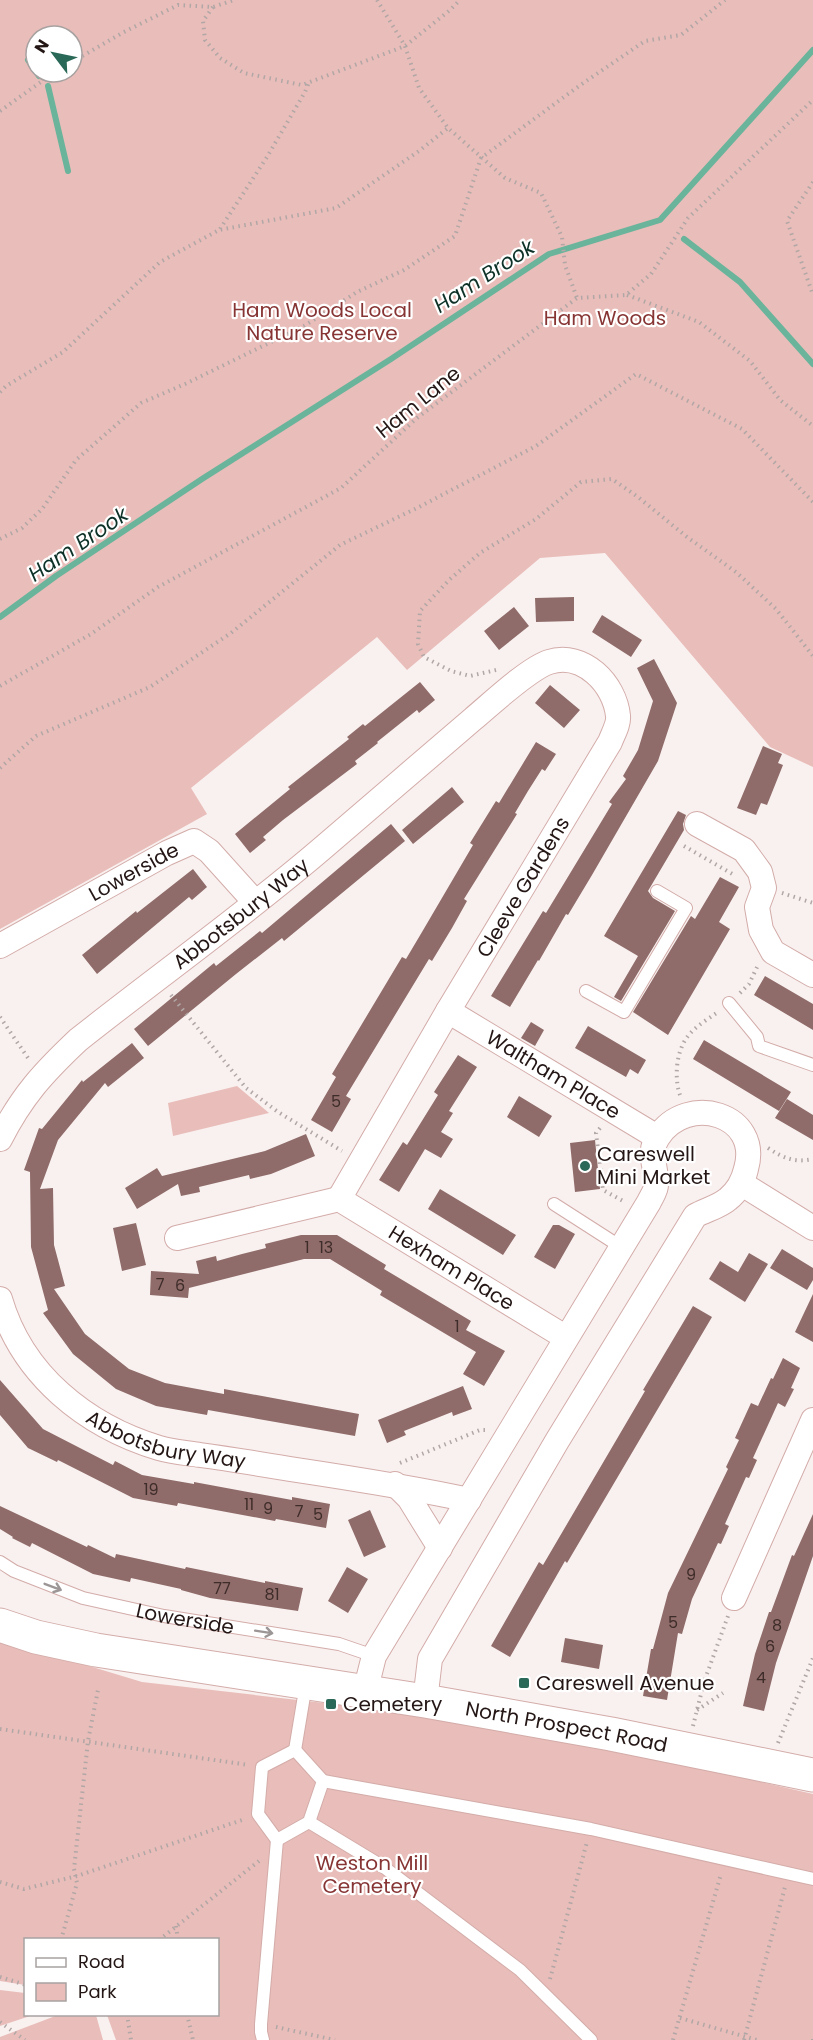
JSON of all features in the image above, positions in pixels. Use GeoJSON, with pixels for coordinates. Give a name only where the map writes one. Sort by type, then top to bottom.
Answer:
{"type":"FeatureCollection","features":[{"type":"Feature","properties":{"kind":"street","name":"Cleeve Gardens"},"geometry":{"type":"LineString","coordinates":[[339,1199],[448,1011],[610,742],[619,718],[614,698],[602,678],[586,666],[570,659],[549,662],[496,699]]}},
{"type":"Feature","properties":{"kind":"street","name":"Abbotsbury Way"},"geometry":{"type":"LineString","coordinates":[[0,1139],[14,1112],[42,1074],[78,1040],[322,849],[496,699]]}},
{"type":"Feature","properties":{"kind":"street"},"geometry":{"type":"LineString","coordinates":[[697,824],[744,850],[760,872],[764,888],[757,908],[762,931],[773,952],[813,975]]}},
{"type":"Feature","properties":{"kind":"street","name":"Lowerside"},"geometry":{"type":"LineString","coordinates":[[0,946],[167,853],[194,841],[209,851],[255,902]]}},
{"type":"Feature","properties":{"kind":"street","name":"Waltham Place"},"geometry":{"type":"LineString","coordinates":[[448,1011],[657,1137]]}},
{"type":"Feature","properties":{"kind":"street"},"geometry":{"type":"LineString","coordinates":[[365,1692],[375,1656],[656,1187],[651,1157],[657,1137],[683,1116],[707,1111],[722,1116],[738,1127],[747,1142],[749,1162],[742,1184],[726,1201],[695,1216],[557,1442],[430,1659],[425,1701]]}},
{"type":"Feature","properties":{"kind":"street"},"geometry":{"type":"LineString","coordinates":[[742,1184],[813,1228]]}},
{"type":"Feature","properties":{"kind":"street"},"geometry":{"type":"LineString","coordinates":[[177,1238],[339,1199]]}},
{"type":"Feature","properties":{"kind":"street","name":"Hexham Place"},"geometry":{"type":"LineString","coordinates":[[339,1199],[566,1337]]}},
{"type":"Feature","properties":{"kind":"street","name":"Abbotsbury Way"},"geometry":{"type":"LineString","coordinates":[[0,1299],[6,1319],[25,1355],[51,1386],[81,1411],[120,1434],[161,1449],[385,1483],[469,1500]]}},
{"type":"Feature","properties":{"kind":"street"},"geometry":{"type":"LineString","coordinates":[[734,1598],[813,1420]]}},
{"type":"Feature","properties":{"kind":"street"},"geometry":{"type":"LineString","coordinates":[[385,1483],[409,1498],[440,1548]]}},
{"type":"Feature","properties":{"kind":"street","name":"North Prospect Road"},"geometry":{"type":"LineString","coordinates":[[0,1625],[36,1637],[96,1650],[425,1701],[813,1775]]}},
{"type":"Feature","properties":{"kind":"lane"},"geometry":{"type":"LineString","coordinates":[[586,991],[624,1011],[686,908],[657,891]]}},
{"type":"Feature","properties":{"kind":"lane"},"geometry":{"type":"LineString","coordinates":[[729,1003],[757,1036],[759,1046],[813,1065]]}},
{"type":"Feature","properties":{"kind":"lane"},"geometry":{"type":"LineString","coordinates":[[554,1204],[621,1246]]}},
{"type":"Feature","properties":{"kind":"lane","name":"Lowerside"},"geometry":{"type":"LineString","coordinates":[[0,1563],[14,1571],[83,1598],[164,1616],[339,1644],[375,1656]]}},
{"type":"Feature","properties":{"kind":"lane"},"geometry":{"type":"LineString","coordinates":[[295,1750],[307,1683]]}},
{"type":"Feature","properties":{"kind":"lane"},"geometry":{"type":"LineString","coordinates":[[263,2040],[261,2024],[277,1840],[258,1814],[262,1767],[295,1750]]}},
{"type":"Feature","properties":{"kind":"lane"},"geometry":{"type":"LineString","coordinates":[[295,1750],[323,1781],[591,1829],[813,1879]]}},
{"type":"Feature","properties":{"kind":"lane"},"geometry":{"type":"LineString","coordinates":[[277,1840],[309,1822],[323,1781]]}},
{"type":"Feature","properties":{"kind":"lane"},"geometry":{"type":"LineString","coordinates":[[309,1822],[385,1868],[520,1970],[591,2040]]}},
{"type":"Feature","properties":{"kind":"path"},"geometry":{"type":"LineString","coordinates":[[84,55],[178,5],[213,7],[234,0]]}},
{"type":"Feature","properties":{"kind":"path"},"geometry":{"type":"LineString","coordinates":[[377,0],[405,46],[419,88],[448,128],[505,178],[541,193],[562,237],[565,265],[577,298],[626,295],[699,321],[750,361],[780,400],[813,426]]}},
{"type":"Feature","properties":{"kind":"path"},"geometry":{"type":"LineString","coordinates":[[213,7],[203,21],[205,40],[220,58],[244,73],[302,85],[405,46],[460,0]]}},
{"type":"Feature","properties":{"kind":"path"},"geometry":{"type":"LineString","coordinates":[[0,539],[22,528],[36,515],[76,460],[141,403],[304,326],[357,292],[404,270],[455,236],[482,158],[579,86],[645,41],[681,35],[725,0]]}},
{"type":"Feature","properties":{"kind":"path"},"geometry":{"type":"LineString","coordinates":[[219,230],[267,157],[309,82]]}},
{"type":"Feature","properties":{"kind":"path"},"geometry":{"type":"LineString","coordinates":[[0,111],[39,84]]}},
{"type":"Feature","properties":{"kind":"path"},"geometry":{"type":"LineString","coordinates":[[626,295],[651,274],[688,218],[813,100]]}},
{"type":"Feature","properties":{"kind":"path"},"geometry":{"type":"LineString","coordinates":[[0,392],[6,386],[63,352],[160,262],[219,230],[336,208],[419,151],[448,128]]}},
{"type":"Feature","properties":{"kind":"path"},"geometry":{"type":"LineString","coordinates":[[813,182],[787,221],[813,295]]}},
{"type":"Feature","properties":{"kind":"path","name":"Ham Lane"},"geometry":{"type":"LineString","coordinates":[[0,686],[91,634],[158,587],[341,488],[417,418],[577,298]]}},
{"type":"Feature","properties":{"kind":"path"},"geometry":{"type":"LineString","coordinates":[[0,768],[36,736],[150,687],[231,633],[340,544],[417,508],[536,446],[636,374],[742,429],[813,502]]}},
{"type":"Feature","properties":{"kind":"path"},"geometry":{"type":"LineString","coordinates":[[522,679],[504,667],[470,676],[451,671],[424,657],[418,644],[420,611],[449,580],[480,553],[536,519],[581,482],[612,479],[736,572],[776,609],[813,656]]}},
{"type":"Feature","properties":{"kind":"path"},"geometry":{"type":"LineString","coordinates":[[690,1114],[678,1092],[676,1071],[681,1049],[688,1036],[749,984],[763,949],[762,931]]}},
{"type":"Feature","properties":{"kind":"path"},"geometry":{"type":"LineString","coordinates":[[171,995],[246,1088],[278,1112],[347,1154]]}},
{"type":"Feature","properties":{"kind":"path"},"geometry":{"type":"LineString","coordinates":[[0,1017],[27,1058]]}},
{"type":"Feature","properties":{"kind":"path"},"geometry":{"type":"LineString","coordinates":[[611,1109],[596,1133],[603,1190],[613,1195]]}},
{"type":"Feature","properties":{"kind":"path"},"geometry":{"type":"LineString","coordinates":[[747,1142],[761,1144],[782,1158],[802,1162],[813,1159]]}},
{"type":"Feature","properties":{"kind":"path"},"geometry":{"type":"LineString","coordinates":[[385,1483],[395,1465],[480,1430],[511,1430]]}},
{"type":"Feature","properties":{"kind":"path"},"geometry":{"type":"LineString","coordinates":[[686,1749],[704,1682],[734,1598]]}},
{"type":"Feature","properties":{"kind":"path"},"geometry":{"type":"LineString","coordinates":[[769,1766],[813,1658]]}},
{"type":"Feature","properties":{"kind":"path"},"geometry":{"type":"LineString","coordinates":[[62,1938],[77,1883],[74,1869],[88,1741],[98,1690]]}},
{"type":"Feature","properties":{"kind":"path"},"geometry":{"type":"LineString","coordinates":[[696,1711],[723,1693]]}},
{"type":"Feature","properties":{"kind":"path"},"geometry":{"type":"LineString","coordinates":[[0,1729],[262,1767]]}},
{"type":"Feature","properties":{"kind":"path"},"geometry":{"type":"LineString","coordinates":[[0,1882],[24,1889],[77,1876],[258,1814]]}},
{"type":"Feature","properties":{"kind":"path"},"geometry":{"type":"LineString","coordinates":[[545,1995],[591,1829]]}},
{"type":"Feature","properties":{"kind":"path"},"geometry":{"type":"LineString","coordinates":[[161,1938],[258,1863],[277,1840]]}},
{"type":"Feature","properties":{"kind":"path"},"geometry":{"type":"LineString","coordinates":[[673,2040],[725,1859]]}},
{"type":"Feature","properties":{"kind":"path"},"geometry":{"type":"LineString","coordinates":[[745,2039],[788,1873]]}},
{"type":"Feature","properties":{"kind":"path"},"geometry":{"type":"LineString","coordinates":[[176,1926],[178,1938]]}},
{"type":"Feature","properties":{"kind":"path"},"geometry":{"type":"LineString","coordinates":[[0,1977],[24,1984]]}},
{"type":"Feature","properties":{"kind":"path"},"geometry":{"type":"LineString","coordinates":[[127,2016],[131,2040]]}},
{"type":"Feature","properties":{"kind":"path"},"geometry":{"type":"LineString","coordinates":[[187,2016],[193,2040]]}},
{"type":"Feature","properties":{"kind":"path"},"geometry":{"type":"LineString","coordinates":[[680,2018],[745,2039],[757,2040]]}},
{"type":"Feature","properties":{"kind":"path"},"geometry":{"type":"LineString","coordinates":[[0,2022],[25,2040]]}},
{"type":"Feature","properties":{"kind":"path"},"geometry":{"type":"LineString","coordinates":[[261,2024],[335,2040]]}},
{"type":"Feature","properties":{"kind":"green space","name":"Ham Woods"},"geometry":{"type":"Polygon","coordinates":[[[0,0],[813,0],[813,767],[770,747],[605,553],[540,558],[407,670],[377,637],[191,788],[207,814],[0,929],[0,0]]]}},
{"type":"Feature","properties":{"kind":"green space"},"geometry":{"type":"Polygon","coordinates":[[[237,1086],[269,1113],[173,1136],[168,1103],[237,1086]]]}},
{"type":"Feature","properties":{"kind":"green space","name":"Weston Mill Cemetery"},"geometry":{"type":"Polygon","coordinates":[[[0,1639],[142,1682],[516,1725],[813,1794],[813,2040],[116,2040],[107,2016],[219,2016],[219,1938],[24,1938],[24,1985],[0,1981],[0,1639]]]}},
{"type":"Feature","properties":{"kind":"green space"},"geometry":{"type":"Polygon","coordinates":[[[0,1990],[24,1993],[24,2016],[30,2016],[0,2026],[0,1990]]]}},
{"type":"Feature","properties":{"kind":"green space"},"geometry":{"type":"Polygon","coordinates":[[[55,2016],[96,2016],[103,2040],[0,2040],[0,2037],[55,2016]]]}},
{"type":"Feature","properties":{"kind":"building"},"geometry":{"type":"Polygon","coordinates":[[[574,597],[574,621],[536,622],[535,598],[574,597]]]}},
{"type":"Feature","properties":{"kind":"building"},"geometry":{"type":"Polygon","coordinates":[[[514,607],[529,626],[499,650],[484,631],[514,607]]]}},
{"type":"Feature","properties":{"kind":"building"},"geometry":{"type":"Polygon","coordinates":[[[602,615],[642,640],[631,657],[592,632],[602,615]]]}},
{"type":"Feature","properties":{"kind":"building"},"geometry":{"type":"Polygon","coordinates":[[[654,659],[677,703],[658,761],[568,915],[566,914],[510,1007],[491,996],[543,911],[546,913],[612,804],[609,802],[626,779],[623,776],[638,750],[653,701],[637,668],[654,659]]]}},
{"type":"Feature","properties":{"kind":"building"},"geometry":{"type":"Polygon","coordinates":[[[420,682],[435,700],[419,713],[417,710],[377,742],[355,761],[357,764],[263,837],[266,840],[250,853],[235,834],[290,789],[288,787],[349,739],[347,737],[363,724],[365,726],[420,682]]]}},
{"type":"Feature","properties":{"kind":"building"},"geometry":{"type":"Polygon","coordinates":[[[550,685],[580,710],[564,728],[535,703],[550,685]]]}},
{"type":"Feature","properties":{"kind":"building"},"geometry":{"type":"Polygon","coordinates":[[[536,742],[556,754],[545,771],[542,769],[528,791],[515,813],[517,814],[464,899],[467,901],[452,928],[432,961],[429,959],[346,1096],[351,1099],[332,1132],[311,1120],[336,1077],[332,1074],[402,957],[406,959],[473,845],[470,843],[496,801],[499,803],[536,742]]]}},
{"type":"Feature","properties":{"kind":"building"},"geometry":{"type":"Polygon","coordinates":[[[763,746],[782,754],[778,763],[783,765],[767,805],[761,803],[756,815],[737,808],[763,746]]]}},
{"type":"Feature","properties":{"kind":"building"},"geometry":{"type":"Polygon","coordinates":[[[452,787],[464,802],[413,844],[402,830],[452,787]]]}},
{"type":"Feature","properties":{"kind":"building"},"geometry":{"type":"Polygon","coordinates":[[[678,811],[686,815],[684,830],[648,891],[653,898],[675,911],[621,1001],[614,997],[638,956],[604,936],[678,811]]]}},
{"type":"Feature","properties":{"kind":"building"},"geometry":{"type":"Polygon","coordinates":[[[391,824],[405,841],[284,941],[282,938],[148,1046],[134,1029],[214,963],[216,966],[260,931],[262,933],[391,824]]]}},
{"type":"Feature","properties":{"kind":"building"},"geometry":{"type":"Polygon","coordinates":[[[193,869],[207,887],[192,900],[189,897],[97,974],[82,955],[193,869]]]}},
{"type":"Feature","properties":{"kind":"building"},"geometry":{"type":"Polygon","coordinates":[[[720,877],[739,887],[719,922],[730,929],[668,1035],[633,1012],[691,916],[695,919],[720,877]]]}},
{"type":"Feature","properties":{"kind":"building"},"geometry":{"type":"Polygon","coordinates":[[[765,976],[813,1004],[813,1030],[754,995],[765,976]]]}},
{"type":"Feature","properties":{"kind":"building"},"geometry":{"type":"Polygon","coordinates":[[[531,1022],[544,1030],[535,1046],[521,1038],[531,1022]]]}},
{"type":"Feature","properties":{"kind":"building"},"geometry":{"type":"Polygon","coordinates":[[[588,1026],[646,1060],[638,1074],[630,1069],[626,1077],[575,1048],[588,1026]]]}},
{"type":"Feature","properties":{"kind":"building"},"geometry":{"type":"Polygon","coordinates":[[[704,1040],[791,1092],[779,1111],[693,1059],[704,1040]]]}},
{"type":"Feature","properties":{"kind":"building"},"geometry":{"type":"Polygon","coordinates":[[[132,1043],[144,1058],[108,1087],[105,1083],[58,1140],[40,1189],[53,1188],[54,1245],[65,1286],[54,1289],[85,1334],[129,1369],[165,1383],[224,1394],[224,1389],[359,1414],[355,1436],[208,1410],[207,1415],[156,1406],[116,1389],[73,1354],[43,1313],[48,1310],[31,1247],[30,1172],[24,1170],[39,1128],[42,1129],[82,1080],[83,1082],[132,1043]]]}},
{"type":"Feature","properties":{"kind":"building"},"geometry":{"type":"Polygon","coordinates":[[[458,1055],[477,1067],[449,1111],[453,1113],[441,1132],[453,1139],[441,1158],[425,1149],[399,1192],[379,1180],[403,1142],[407,1145],[438,1095],[434,1092],[458,1055]]]}},
{"type":"Feature","properties":{"kind":"building"},"geometry":{"type":"Polygon","coordinates":[[[519,1096],[552,1116],[539,1137],[507,1117],[519,1096]]]}},
{"type":"Feature","properties":{"kind":"building"},"geometry":{"type":"Polygon","coordinates":[[[787,1099],[813,1115],[813,1140],[775,1118],[787,1099]]]}},
{"type":"Feature","properties":{"kind":"building"},"geometry":{"type":"Polygon","coordinates":[[[306,1134],[315,1156],[271,1174],[250,1179],[249,1175],[199,1187],[200,1192],[181,1196],[178,1184],[137,1209],[125,1188],[157,1168],[162,1176],[265,1151],[306,1134]]]}},
{"type":"Feature","properties":{"kind":"building","name":"Careswell Mini Market"},"geometry":{"type":"Polygon","coordinates":[[[595,1140],[600,1189],[575,1192],[570,1143],[595,1140]]]}},
{"type":"Feature","properties":{"kind":"building"},"geometry":{"type":"Polygon","coordinates":[[[440,1189],[516,1235],[503,1255],[428,1209],[440,1189]]]}},
{"type":"Feature","properties":{"kind":"building"},"geometry":{"type":"Polygon","coordinates":[[[136,1223],[146,1265],[122,1271],[113,1228],[136,1223]]]}},
{"type":"Feature","properties":{"kind":"building"},"geometry":{"type":"Polygon","coordinates":[[[553,1225],[559,1225],[575,1234],[555,1269],[534,1257],[553,1225]]]}},
{"type":"Feature","properties":{"kind":"building"},"geometry":{"type":"Polygon","coordinates":[[[301,1235],[337,1235],[386,1265],[384,1269],[471,1321],[466,1330],[505,1351],[484,1386],[463,1374],[476,1352],[380,1295],[382,1291],[330,1259],[304,1259],[189,1288],[188,1298],[150,1295],[151,1271],[199,1274],[196,1261],[216,1256],[217,1261],[266,1248],[265,1244],[301,1235]]]}},
{"type":"Feature","properties":{"kind":"building"},"geometry":{"type":"Polygon","coordinates":[[[782,1249],[813,1268],[813,1280],[807,1290],[770,1268],[782,1249]]]}},
{"type":"Feature","properties":{"kind":"building"},"geometry":{"type":"Polygon","coordinates":[[[749,1253],[768,1264],[745,1302],[709,1279],[720,1261],[738,1272],[749,1253]]]}},
{"type":"Feature","properties":{"kind":"building"},"geometry":{"type":"Polygon","coordinates":[[[813,1294],[813,1342],[795,1332],[813,1294]]]}},
{"type":"Feature","properties":{"kind":"building"},"geometry":{"type":"Polygon","coordinates":[[[693,1306],[712,1317],[510,1657],[491,1646],[539,1562],[543,1565],[693,1306]]]}},
{"type":"Feature","properties":{"kind":"building"},"geometry":{"type":"Polygon","coordinates":[[[783,1358],[800,1368],[791,1388],[794,1389],[785,1407],[778,1403],[753,1458],[757,1460],[749,1478],[746,1477],[725,1524],[729,1526],[721,1544],[718,1543],[692,1599],[682,1634],[678,1633],[667,1700],[643,1696],[651,1649],[653,1649],[668,1593],[728,1469],[726,1467],[739,1440],[735,1438],[751,1403],[758,1406],[783,1358]]]}},
{"type":"Feature","properties":{"kind":"building"},"geometry":{"type":"Polygon","coordinates":[[[0,1380],[43,1429],[113,1465],[115,1461],[142,1475],[292,1500],[292,1497],[330,1504],[326,1528],[178,1503],[177,1506],[133,1498],[58,1460],[57,1462],[28,1448],[0,1415],[0,1380]]]}},
{"type":"Feature","properties":{"kind":"building"},"geometry":{"type":"Polygon","coordinates":[[[463,1386],[472,1409],[453,1416],[452,1412],[404,1431],[406,1435],[387,1443],[378,1420],[463,1386]]]}},
{"type":"Feature","properties":{"kind":"building"},"geometry":{"type":"Polygon","coordinates":[[[0,1506],[115,1558],[116,1554],[185,1569],[186,1567],[303,1588],[298,1611],[210,1598],[131,1578],[130,1582],[93,1574],[32,1543],[30,1547],[12,1538],[0,1529],[0,1506]]]}},
{"type":"Feature","properties":{"kind":"building"},"geometry":{"type":"Polygon","coordinates":[[[370,1510],[386,1547],[364,1557],[348,1520],[370,1510]]]}},
{"type":"Feature","properties":{"kind":"building"},"geometry":{"type":"Polygon","coordinates":[[[813,1514],[813,1556],[776,1663],[764,1711],[743,1706],[755,1654],[769,1612],[771,1612],[792,1555],[794,1556],[813,1514]]]}},
{"type":"Feature","properties":{"kind":"building"},"geometry":{"type":"Polygon","coordinates":[[[347,1567],[368,1579],[348,1613],[328,1601],[347,1567]]]}},
{"type":"Feature","properties":{"kind":"building"},"geometry":{"type":"Polygon","coordinates":[[[565,1638],[603,1645],[599,1669],[561,1662],[565,1638]]]}},
{"type":"Feature","properties":{"kind":"waterway","name":"Ham Brook"},"geometry":{"type":"LineString","coordinates":[[0,617],[56,576],[202,479],[391,359],[549,254],[660,220],[813,50]]}},
{"type":"Feature","properties":{"kind":"waterway"},"geometry":{"type":"LineString","coordinates":[[48,86],[68,171]]}},
{"type":"Feature","properties":{"kind":"waterway"},"geometry":{"type":"LineString","coordinates":[[684,239],[740,282],[813,364]]}},
{"type":"Feature","properties":{"kind":"place","name":"Careswell Mini Market"},"geometry":{"type":"Point","coordinates":[585,1166]}},
{"type":"Feature","properties":{"kind":"place","name":"Careswell Avenue"},"geometry":{"type":"Point","coordinates":[524,1683]}},
{"type":"Feature","properties":{"kind":"place","name":"Cemetery"},"geometry":{"type":"Point","coordinates":[331,1704]}},
{"type":"Feature","properties":{"kind":"park label","name":"Ham Woods Local Nature Reserve"},"geometry":{"type":"Point","coordinates":[322,322]}}]}
